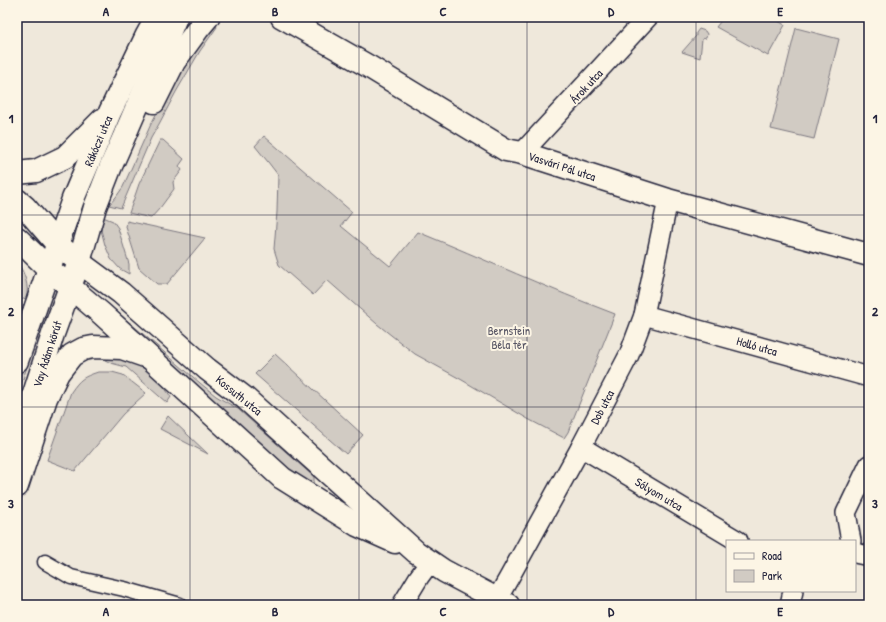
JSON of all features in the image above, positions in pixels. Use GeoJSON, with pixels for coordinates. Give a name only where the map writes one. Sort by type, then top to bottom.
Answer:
{"type":"FeatureCollection","features":[{"type":"Feature","properties":{"kind":"street","name":"Rákóczi utca"},"geometry":{"type":"LineString","coordinates":[[49,269],[73,199],[110,112],[157,17]]}},
{"type":"Feature","properties":{"kind":"street","name":"Rákóczi utca"},"geometry":{"type":"LineString","coordinates":[[79,262],[95,207],[111,166],[176,17]]}},
{"type":"Feature","properties":{"kind":"street"},"geometry":{"type":"LineString","coordinates":[[124,139],[142,126],[174,62],[208,17]]}},
{"type":"Feature","properties":{"kind":"street","name":"Vasvári Pál utca"},"geometry":{"type":"LineString","coordinates":[[283,19],[368,66],[506,150],[522,153],[668,200],[869,255]]}},
{"type":"Feature","properties":{"kind":"street","name":"Árok utca"},"geometry":{"type":"LineString","coordinates":[[522,153],[641,20]]}},
{"type":"Feature","properties":{"kind":"street"},"geometry":{"type":"LineString","coordinates":[[17,173],[36,171],[65,157],[110,112]]}},
{"type":"Feature","properties":{"kind":"street","name":"Kossuth utca"},"geometry":{"type":"LineString","coordinates":[[17,200],[25,207],[57,244],[121,293],[207,369],[245,398],[423,557]]}},
{"type":"Feature","properties":{"kind":"street","name":"Dob utca"},"geometry":{"type":"LineString","coordinates":[[502,602],[510,576],[629,355],[644,315],[668,200]]}},
{"type":"Feature","properties":{"kind":"street","name":"Kossuth utca"},"geometry":{"type":"LineString","coordinates":[[17,238],[49,269],[152,358],[282,478],[357,525],[423,557],[444,571],[502,602]]}},
{"type":"Feature","properties":{"kind":"street","name":"Vay Ádám körút"},"geometry":{"type":"LineString","coordinates":[[17,447],[53,334],[79,262]]}},
{"type":"Feature","properties":{"kind":"street"},"geometry":{"type":"LineString","coordinates":[[17,361],[49,269]]}},
{"type":"Feature","properties":{"kind":"street","name":"Holló utca"},"geometry":{"type":"LineString","coordinates":[[644,315],[869,377]]}},
{"type":"Feature","properties":{"kind":"street"},"geometry":{"type":"LineString","coordinates":[[17,486],[46,398],[58,373],[72,355],[83,349],[93,347],[122,348],[152,358]]}},
{"type":"Feature","properties":{"kind":"street","name":"Sólyom utca"},"geometry":{"type":"LineString","coordinates":[[581,446],[736,540]]}},
{"type":"Feature","properties":{"kind":"street"},"geometry":{"type":"LineString","coordinates":[[850,540],[846,513],[869,465]]}},
{"type":"Feature","properties":{"kind":"street"},"geometry":{"type":"LineString","coordinates":[[856,553],[869,556]]}},
{"type":"Feature","properties":{"kind":"street"},"geometry":{"type":"LineString","coordinates":[[402,605],[419,577],[423,557]]}},
{"type":"Feature","properties":{"kind":"street"},"geometry":{"type":"LineString","coordinates":[[45,562],[71,577],[124,589],[180,605]]}},
{"type":"Feature","properties":{"kind":"street"},"geometry":{"type":"LineString","coordinates":[[790,605],[793,592]]}},
{"type":"Feature","properties":{"kind":"green space"},"geometry":{"type":"Polygon","coordinates":[[[724,17],[771,17],[785,25],[768,56],[716,27],[724,17]]]}},
{"type":"Feature","properties":{"kind":"green space"},"geometry":{"type":"Polygon","coordinates":[[[214,23],[217,27],[200,51],[151,138],[121,208],[109,205],[123,187],[151,124],[172,84],[214,23]]]}},
{"type":"Feature","properties":{"kind":"green space"},"geometry":{"type":"Polygon","coordinates":[[[796,28],[839,39],[814,139],[771,129],[796,28]]]}},
{"type":"Feature","properties":{"kind":"green space"},"geometry":{"type":"Polygon","coordinates":[[[699,29],[705,31],[707,34],[706,38],[702,39],[700,58],[682,52],[696,36],[699,29]]]}},
{"type":"Feature","properties":{"kind":"green space","name":"Bernstein Béla tér"},"geometry":{"type":"Polygon","coordinates":[[[264,136],[352,212],[341,226],[390,266],[418,232],[615,314],[568,432],[564,438],[415,354],[377,324],[327,280],[313,295],[279,265],[274,249],[278,175],[255,146],[264,136]]]}},
{"type":"Feature","properties":{"kind":"green space"},"geometry":{"type":"Polygon","coordinates":[[[160,140],[163,140],[184,159],[179,166],[182,170],[173,182],[174,189],[151,218],[129,213],[139,184],[160,140]]]}},
{"type":"Feature","properties":{"kind":"green space"},"geometry":{"type":"Polygon","coordinates":[[[103,217],[113,221],[118,228],[129,264],[129,274],[120,269],[111,259],[101,230],[103,217]]]}},
{"type":"Feature","properties":{"kind":"green space"},"geometry":{"type":"Polygon","coordinates":[[[127,221],[205,238],[167,284],[157,284],[139,268],[126,227],[127,221]]]}},
{"type":"Feature","properties":{"kind":"green space"},"geometry":{"type":"Polygon","coordinates":[[[17,262],[24,274],[27,284],[26,298],[21,300],[17,299],[17,262]]]}},
{"type":"Feature","properties":{"kind":"green space"},"geometry":{"type":"Polygon","coordinates":[[[114,309],[216,396],[238,409],[314,477],[314,482],[311,484],[306,484],[113,311],[114,309]]]}},
{"type":"Feature","properties":{"kind":"green space"},"geometry":{"type":"Polygon","coordinates":[[[38,320],[42,322],[17,397],[17,385],[38,320]]]}},
{"type":"Feature","properties":{"kind":"green space"},"geometry":{"type":"Polygon","coordinates":[[[275,354],[363,435],[346,454],[255,374],[275,354]]]}},
{"type":"Feature","properties":{"kind":"green space"},"geometry":{"type":"Polygon","coordinates":[[[104,355],[121,355],[151,368],[171,397],[167,403],[126,367],[105,360],[104,355]]]}},
{"type":"Feature","properties":{"kind":"green space"},"geometry":{"type":"Polygon","coordinates":[[[98,372],[112,372],[123,375],[146,393],[123,414],[75,471],[47,460],[71,392],[82,379],[98,372]]]}},
{"type":"Feature","properties":{"kind":"green space"},"geometry":{"type":"Polygon","coordinates":[[[168,416],[208,454],[160,429],[168,416]]]}}]}
